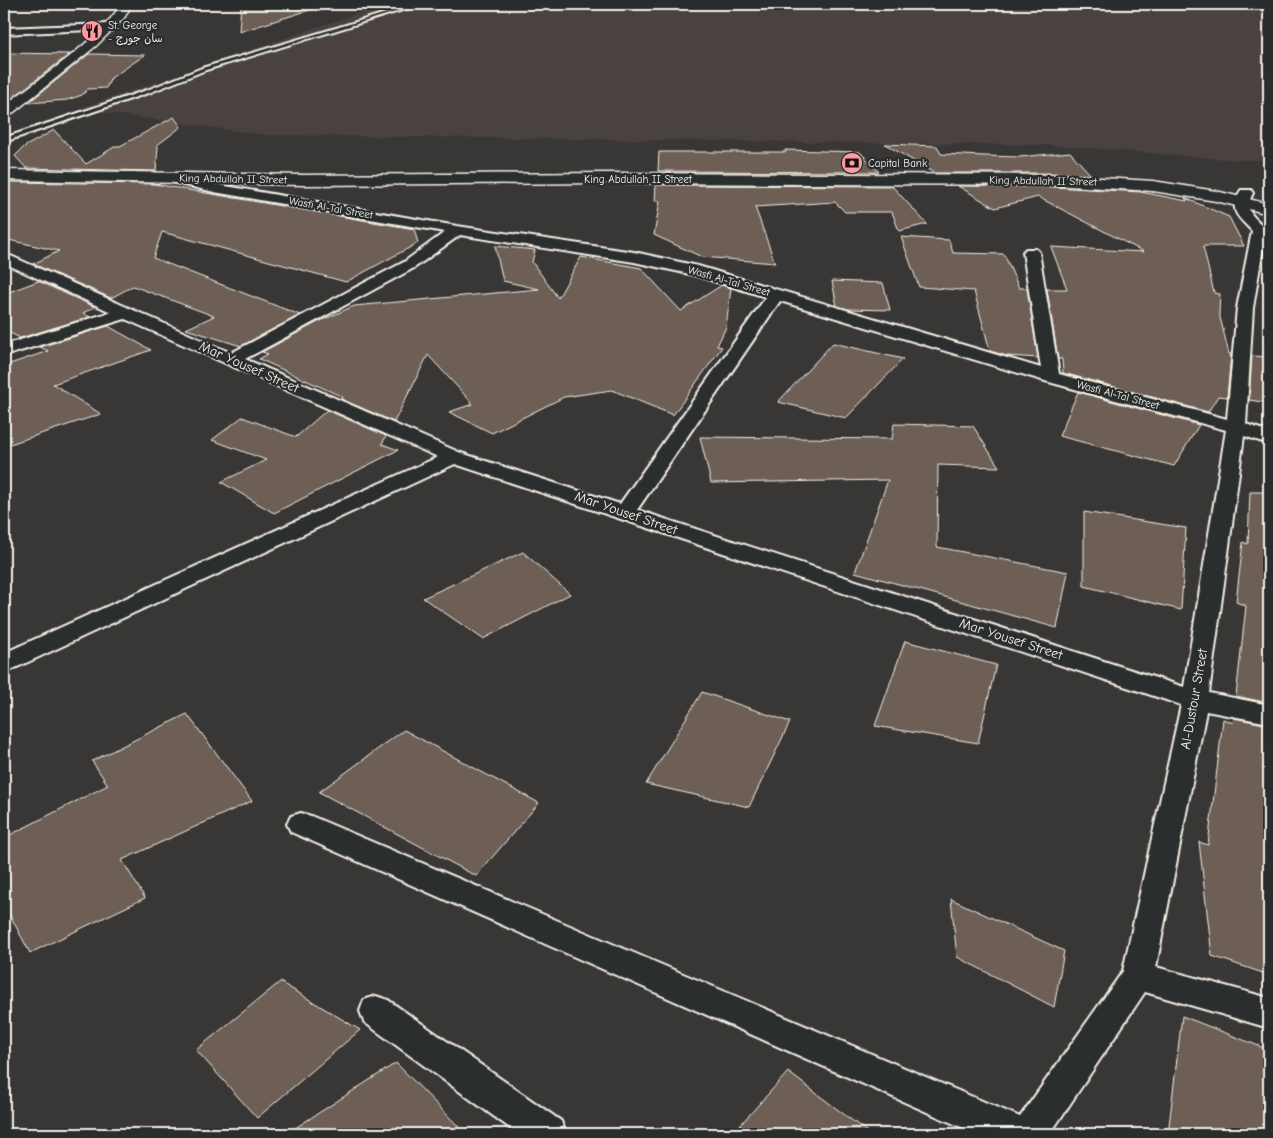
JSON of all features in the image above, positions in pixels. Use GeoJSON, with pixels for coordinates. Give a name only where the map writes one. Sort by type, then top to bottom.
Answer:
{"type":"FeatureCollection","features":[{"type":"Feature","properties":{"kind":"main road"},"geometry":{"type":"LineString","coordinates":[[5,114],[92,43],[120,16],[126,4]]}},
{"type":"Feature","properties":{"kind":"main road","name":"King Abdullah II Street"},"geometry":{"type":"LineString","coordinates":[[4,167],[34,170],[106,172],[1068,174],[1156,178],[1244,197],[1266,221]]}},
{"type":"Feature","properties":{"kind":"main road","name":"King Abdullah II Street"},"geometry":{"type":"LineString","coordinates":[[4,175],[303,180],[609,178],[1052,180],[1153,186],[1269,199]]}},
{"type":"Feature","properties":{"kind":"street"},"geometry":{"type":"LineString","coordinates":[[4,31],[108,27]]}},
{"type":"Feature","properties":{"kind":"street","name":"Wasfi Al-Tal Street"},"geometry":{"type":"LineString","coordinates":[[176,179],[214,188],[457,230],[634,257],[698,271],[1051,376],[1236,427],[1269,438]]}},
{"type":"Feature","properties":{"kind":"street"},"geometry":{"type":"LineString","coordinates":[[282,199],[303,180]]}},
{"type":"Feature","properties":{"kind":"street"},"geometry":{"type":"LineString","coordinates":[[1244,197],[1242,213],[1266,221]]}},
{"type":"Feature","properties":{"kind":"street","name":"Al-Dustour Street"},"geometry":{"type":"LineString","coordinates":[[1029,1134],[1138,976],[1195,700],[1236,427],[1246,308],[1266,221]]}},
{"type":"Feature","properties":{"kind":"street"},"geometry":{"type":"LineString","coordinates":[[232,359],[410,265],[457,230]]}},
{"type":"Feature","properties":{"kind":"street"},"geometry":{"type":"LineString","coordinates":[[1031,252],[1051,376]]}},
{"type":"Feature","properties":{"kind":"street","name":"Mar Yousef Street"},"geometry":{"type":"LineString","coordinates":[[4,257],[126,313],[454,457],[1195,700],[1269,714]]}},
{"type":"Feature","properties":{"kind":"street"},"geometry":{"type":"LineString","coordinates":[[625,512],[776,294]]}},
{"type":"Feature","properties":{"kind":"street"},"geometry":{"type":"LineString","coordinates":[[4,352],[126,313]]}},
{"type":"Feature","properties":{"kind":"street"},"geometry":{"type":"LineString","coordinates":[[4,663],[454,457]]}},
{"type":"Feature","properties":{"kind":"street"},"geometry":{"type":"LineString","coordinates":[[301,824],[1018,1134]]}},
{"type":"Feature","properties":{"kind":"street"},"geometry":{"type":"LineString","coordinates":[[1138,976],[1269,1013]]}},
{"type":"Feature","properties":{"kind":"street"},"geometry":{"type":"LineString","coordinates":[[376,1011],[548,1134]]}},
{"type":"Feature","properties":{"kind":"lane"},"geometry":{"type":"LineString","coordinates":[[4,140],[149,91],[204,69],[420,4]]}},
{"type":"Feature","properties":{"kind":"shaded area"},"geometry":{"type":"Polygon","coordinates":[[[385,4],[1269,4],[1269,160],[1236,160],[1049,145],[266,135],[78,109],[385,4]]]}},
{"type":"Feature","properties":{"kind":"building"},"geometry":{"type":"Polygon","coordinates":[[[241,4],[312,4],[313,9],[239,32],[241,4]]]}},
{"type":"Feature","properties":{"kind":"building"},"geometry":{"type":"Polygon","coordinates":[[[4,53],[70,54],[4,104],[4,53]]]}},
{"type":"Feature","properties":{"kind":"building"},"geometry":{"type":"Polygon","coordinates":[[[89,54],[145,55],[111,78],[106,88],[88,89],[82,95],[67,100],[28,103],[89,54]]]}},
{"type":"Feature","properties":{"kind":"building"},"geometry":{"type":"Polygon","coordinates":[[[174,117],[181,127],[156,146],[158,146],[156,171],[26,168],[15,156],[24,147],[54,130],[86,164],[116,146],[120,146],[174,117]]]}},
{"type":"Feature","properties":{"kind":"building"},"geometry":{"type":"Polygon","coordinates":[[[885,144],[937,146],[941,154],[984,156],[1020,157],[1070,152],[1091,175],[1052,173],[934,173],[885,144]]]}},
{"type":"Feature","properties":{"kind":"building"},"geometry":{"type":"Polygon","coordinates":[[[785,150],[860,152],[879,172],[658,171],[659,152],[786,152],[785,150]]]}},
{"type":"Feature","properties":{"kind":"building"},"geometry":{"type":"Polygon","coordinates":[[[4,182],[154,184],[414,229],[418,243],[346,282],[162,232],[153,258],[300,315],[241,346],[186,329],[214,316],[133,286],[111,298],[33,264],[59,251],[4,239],[4,182]]]}},
{"type":"Feature","properties":{"kind":"building"},"geometry":{"type":"Polygon","coordinates":[[[656,185],[892,186],[927,224],[899,231],[892,212],[845,212],[835,202],[755,207],[775,263],[702,257],[654,235],[660,201],[655,201],[656,185]]]}},
{"type":"Feature","properties":{"kind":"building"},"geometry":{"type":"Polygon","coordinates":[[[958,186],[1052,187],[1141,192],[1187,201],[1185,198],[1229,217],[1244,246],[1203,246],[1214,293],[1220,294],[1219,313],[1229,354],[1231,354],[1227,397],[1218,396],[1208,412],[1063,373],[1062,359],[1058,359],[1047,289],[1067,289],[1051,247],[1144,252],[1038,197],[995,208],[958,186]]]}},
{"type":"Feature","properties":{"kind":"building"},"geometry":{"type":"Polygon","coordinates":[[[901,237],[949,240],[953,253],[1004,254],[1019,288],[1027,288],[1038,358],[1007,356],[990,351],[974,291],[919,287],[901,237]]]}},
{"type":"Feature","properties":{"kind":"building"},"geometry":{"type":"Polygon","coordinates":[[[495,246],[535,250],[532,262],[558,298],[581,257],[641,268],[681,311],[722,285],[731,288],[726,327],[717,346],[722,347],[673,415],[612,390],[564,397],[492,433],[449,412],[473,404],[428,355],[394,422],[341,399],[343,397],[259,359],[268,354],[262,352],[318,322],[354,306],[539,289],[503,281],[495,246]]]}},
{"type":"Feature","properties":{"kind":"building"},"geometry":{"type":"Polygon","coordinates":[[[38,281],[95,307],[83,313],[90,317],[20,338],[4,330],[4,294],[38,281]]]}},
{"type":"Feature","properties":{"kind":"building"},"geometry":{"type":"Polygon","coordinates":[[[832,281],[883,283],[890,310],[848,309],[837,306],[832,281]]]}},
{"type":"Feature","properties":{"kind":"building"},"geometry":{"type":"Polygon","coordinates":[[[108,326],[151,350],[53,384],[101,414],[4,446],[4,366],[48,351],[40,347],[108,326]]]}},
{"type":"Feature","properties":{"kind":"building"},"geometry":{"type":"Polygon","coordinates":[[[833,343],[903,359],[846,418],[778,402],[833,343]]]}},
{"type":"Feature","properties":{"kind":"building"},"geometry":{"type":"Polygon","coordinates":[[[1252,356],[1269,357],[1269,403],[1249,400],[1252,356]]]}},
{"type":"Feature","properties":{"kind":"building"},"geometry":{"type":"Polygon","coordinates":[[[1078,392],[1199,425],[1174,466],[1059,436],[1078,392]]]}},
{"type":"Feature","properties":{"kind":"building"},"geometry":{"type":"Polygon","coordinates":[[[327,410],[386,436],[382,444],[398,450],[274,513],[221,482],[266,460],[212,440],[242,417],[296,437],[327,410]]]}},
{"type":"Feature","properties":{"kind":"building"},"geometry":{"type":"Polygon","coordinates":[[[894,424],[973,426],[999,467],[938,465],[937,547],[1068,572],[1057,628],[855,572],[888,480],[711,483],[700,437],[892,439],[894,424]]]}},
{"type":"Feature","properties":{"kind":"building"},"geometry":{"type":"Polygon","coordinates":[[[1250,492],[1269,492],[1269,703],[1236,696],[1246,606],[1236,602],[1243,542],[1248,544],[1250,492]]]}},
{"type":"Feature","properties":{"kind":"building"},"geometry":{"type":"Polygon","coordinates":[[[1084,512],[1186,528],[1181,610],[1084,586],[1084,512]]]}},
{"type":"Feature","properties":{"kind":"building"},"geometry":{"type":"Polygon","coordinates":[[[523,552],[570,594],[483,639],[423,598],[523,552]]]}},
{"type":"Feature","properties":{"kind":"building"},"geometry":{"type":"Polygon","coordinates":[[[905,641],[996,665],[978,743],[875,726],[905,641]]]}},
{"type":"Feature","properties":{"kind":"building"},"geometry":{"type":"Polygon","coordinates":[[[702,692],[790,722],[749,807],[646,784],[702,692]]]}},
{"type":"Feature","properties":{"kind":"building"},"geometry":{"type":"Polygon","coordinates":[[[187,714],[252,801],[122,860],[145,898],[30,953],[4,904],[4,838],[108,785],[92,761],[187,714]]]}},
{"type":"Feature","properties":{"kind":"building"},"geometry":{"type":"Polygon","coordinates":[[[1234,718],[1269,725],[1269,975],[1212,956],[1199,842],[1208,845],[1223,719],[1233,723],[1234,718]]]}},
{"type":"Feature","properties":{"kind":"building"},"geometry":{"type":"Polygon","coordinates":[[[404,730],[539,803],[476,876],[319,792],[404,730]]]}},
{"type":"Feature","properties":{"kind":"building"},"geometry":{"type":"Polygon","coordinates":[[[951,899],[1064,951],[1054,1007],[957,957],[951,899]]]}},
{"type":"Feature","properties":{"kind":"building"},"geometry":{"type":"Polygon","coordinates":[[[280,982],[360,1030],[257,1118],[196,1050],[280,982]]]}},
{"type":"Feature","properties":{"kind":"building"},"geometry":{"type":"Polygon","coordinates":[[[1182,1016],[1269,1050],[1269,1134],[1168,1134],[1182,1016]]]}},
{"type":"Feature","properties":{"kind":"building"},"geometry":{"type":"Polygon","coordinates":[[[396,1063],[466,1134],[286,1134],[396,1063]]]}},
{"type":"Feature","properties":{"kind":"building"},"geometry":{"type":"Polygon","coordinates":[[[788,1072],[870,1134],[732,1134],[788,1072]]]}},
{"type":"Feature","properties":{"kind":"place","name":"St. George - سان جورج"},"geometry":{"type":"Point","coordinates":[92,31]}},
{"type":"Feature","properties":{"kind":"place","name":"Capital Bank"},"geometry":{"type":"Point","coordinates":[852,163]}}]}
